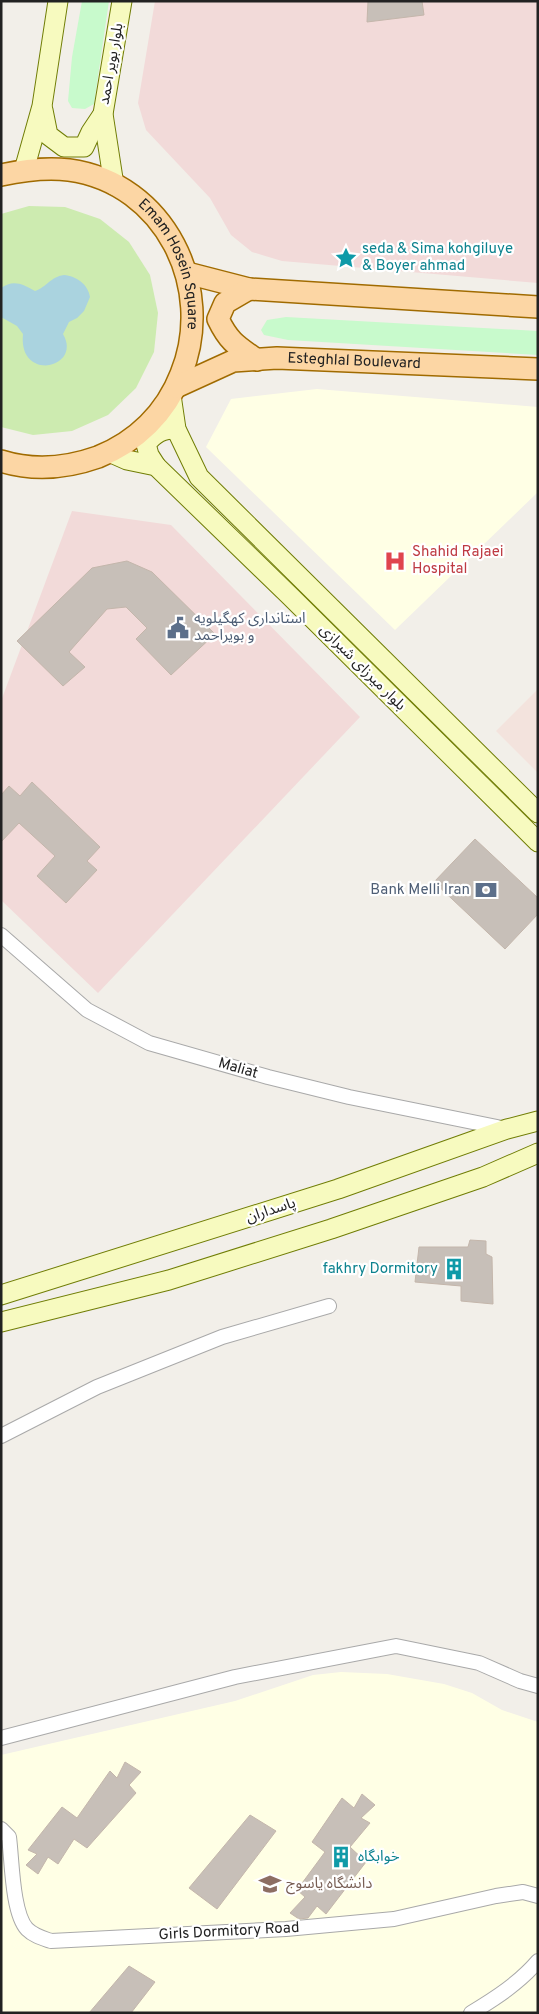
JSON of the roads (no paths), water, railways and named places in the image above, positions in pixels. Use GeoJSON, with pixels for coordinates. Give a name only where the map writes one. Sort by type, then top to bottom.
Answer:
{"type":"FeatureCollection","features":[{"type":"Feature","properties":{"kind":"main road"},"geometry":{"type":"LineString","coordinates":[[24,170],[42,106],[58,1]]}},
{"type":"Feature","properties":{"kind":"main road","name":"بلوار بویر احمد"},"geometry":{"type":"LineString","coordinates":[[114,185],[103,114],[122,1]]}},
{"type":"Feature","properties":{"kind":"main road"},"geometry":{"type":"LineString","coordinates":[[42,106],[48,135],[64,147],[84,147],[90,132],[103,114]]}},
{"type":"Feature","properties":{"kind":"main road","name":"Emam Hosein Square"},"geometry":{"type":"LineString","coordinates":[[1,175],[47,168],[70,170],[93,176],[114,185],[139,202],[160,222],[176,246],[187,273],[193,302],[193,331],[187,360],[174,391],[150,422],[124,444],[85,461],[60,466],[35,467],[1,461]]}},
{"type":"Feature","properties":{"kind":"main road"},"geometry":{"type":"LineString","coordinates":[[187,273],[248,288],[538,307]]}},
{"type":"Feature","properties":{"kind":"main road"},"geometry":{"type":"LineString","coordinates":[[248,288],[224,303],[218,319],[226,336],[257,360]]}},
{"type":"Feature","properties":{"kind":"main road","name":"Esteghlal Boulevard"},"geometry":{"type":"LineString","coordinates":[[174,391],[234,361],[277,358],[538,368]]}},
{"type":"Feature","properties":{"kind":"main road","name":"بلوار میرزای شیرازی"},"geometry":{"type":"LineString","coordinates":[[174,391],[176,429],[199,477],[538,814]]}},
{"type":"Feature","properties":{"kind":"main road"},"geometry":{"type":"LineString","coordinates":[[156,466],[149,455],[146,444],[154,435],[165,429],[176,429]]}},
{"type":"Feature","properties":{"kind":"main road"},"geometry":{"type":"LineString","coordinates":[[109,452],[127,460],[156,466]]}},
{"type":"Feature","properties":{"kind":"main road","name":"بلوار میرزای شیرازی"},"geometry":{"type":"LineString","coordinates":[[156,466],[538,842]]}},
{"type":"Feature","properties":{"kind":"main road","name":"پاسداران"},"geometry":{"type":"LineString","coordinates":[[1,1295],[329,1192],[507,1129],[538,1121]]}},
{"type":"Feature","properties":{"kind":"main road"},"geometry":{"type":"LineString","coordinates":[[1,1322],[169,1280],[293,1241],[483,1177],[538,1153]]}},
{"type":"Feature","properties":{"kind":"street","name":"Maliat"},"geometry":{"type":"LineString","coordinates":[[1,935],[87,1010],[149,1043],[286,1082],[349,1097],[507,1129]]}},
{"type":"Feature","properties":{"kind":"street"},"geometry":{"type":"LineString","coordinates":[[1,1436],[97,1387],[213,1340],[329,1306]]}},
{"type":"Feature","properties":{"kind":"street"},"geometry":{"type":"LineString","coordinates":[[1,1738],[235,1677],[396,1646],[479,1663],[520,1681],[538,1686]]}},
{"type":"Feature","properties":{"kind":"street","name":"Girls Dormitory Road"},"geometry":{"type":"LineString","coordinates":[[1,1829],[9,1837],[18,1914],[26,1928],[36,1936],[51,1941],[286,1929],[394,1919],[523,1892],[538,1896]]}},
{"type":"Feature","properties":{"kind":"street"},"geometry":{"type":"LineString","coordinates":[[471,2013],[498,1997],[526,1974],[538,1961]]}},
{"type":"Feature","properties":{"kind":"water"},"geometry":{"type":"Polygon","coordinates":[[[64,275],[73,277],[81,282],[87,288],[90,297],[84,311],[77,318],[69,322],[63,334],[67,346],[64,355],[58,362],[49,365],[39,364],[30,359],[24,349],[23,334],[17,326],[1,317],[1,288],[14,283],[35,291],[55,278],[64,275]]]}},
{"type":"Feature","properties":{"kind":"place","name":"seda & Sima kohgiluye & Boyer ahmad"},"geometry":{"type":"Point","coordinates":[346,258]}},
{"type":"Feature","properties":{"kind":"place","name":"Shahid Rajaei Hospital"},"geometry":{"type":"Point","coordinates":[395,561]}},
{"type":"Feature","properties":{"kind":"place","name":"استانداری کهگیلویه و بویراحمد"},"geometry":{"type":"Point","coordinates":[178,628]}},
{"type":"Feature","properties":{"kind":"place","name":"Bank Melli Iran"},"geometry":{"type":"Point","coordinates":[486,890]}},
{"type":"Feature","properties":{"kind":"place","name":"fakhry Dormitory"},"geometry":{"type":"Point","coordinates":[454,1269]}},
{"type":"Feature","properties":{"kind":"place","name":"خوابگاه"},"geometry":{"type":"Point","coordinates":[341,1857]}},
{"type":"Feature","properties":{"kind":"place","name":"دانشگاه یاسوج"},"geometry":{"type":"Point","coordinates":[270,1884]}}]}
